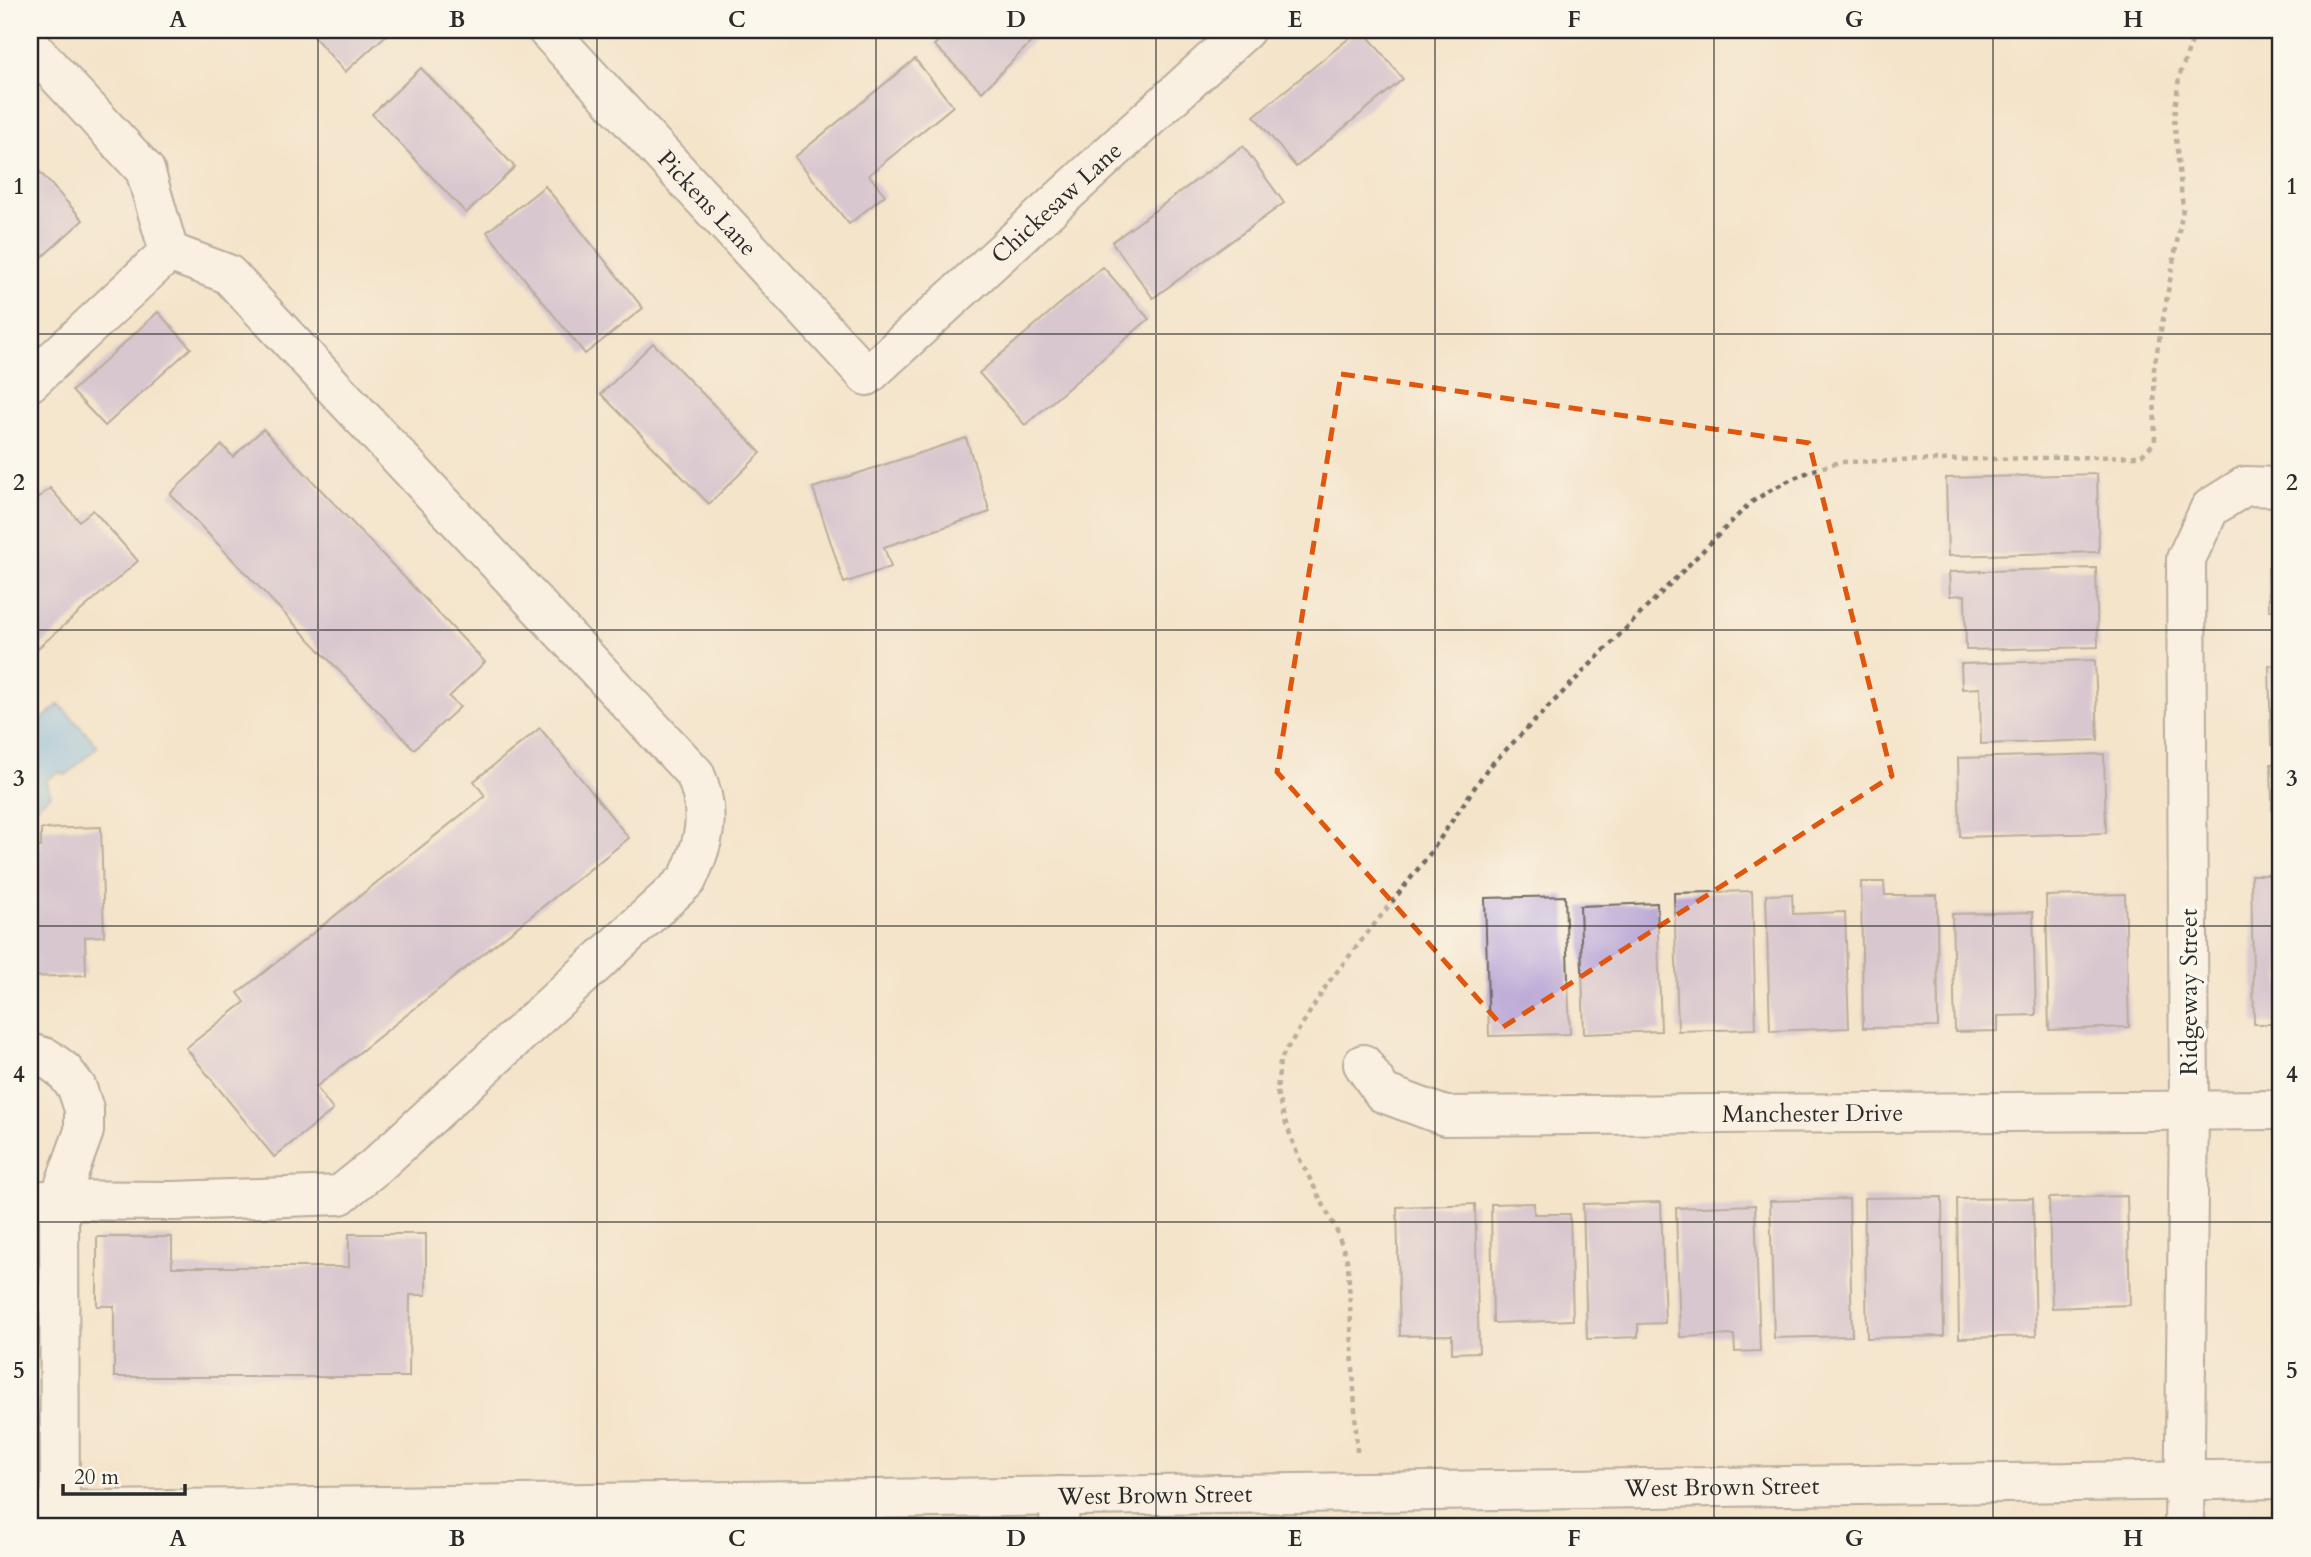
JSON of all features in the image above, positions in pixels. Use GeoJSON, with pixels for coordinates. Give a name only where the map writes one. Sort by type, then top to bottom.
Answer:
{"type":"FeatureCollection","features":[{"type":"Feature","properties":{"kind":"street","name":"Pickens Lane"},"geometry":{"type":"LineString","coordinates":[[547,30],[867,376]]}},
{"type":"Feature","properties":{"kind":"street","name":"Chickesaw Lane"},"geometry":{"type":"LineString","coordinates":[[867,376],[1245,30]]}},
{"type":"Feature","properties":{"kind":"street"},"geometry":{"type":"LineString","coordinates":[[30,46],[145,170],[169,252]]}},
{"type":"Feature","properties":{"kind":"street"},"geometry":{"type":"LineString","coordinates":[[30,382],[169,252]]}},
{"type":"Feature","properties":{"kind":"street"},"geometry":{"type":"LineString","coordinates":[[44,1200],[174,1200],[340,1195],[376,1166],[687,880],[704,832],[706,798],[695,774],[228,274],[169,252]]}},
{"type":"Feature","properties":{"kind":"street","name":"Ridgeway Street"},"geometry":{"type":"LineString","coordinates":[[2184,1527],[2189,1111],[2186,559],[2210,508],[2245,486],[2281,487]]}},
{"type":"Feature","properties":{"kind":"street"},"geometry":{"type":"LineString","coordinates":[[30,1053],[47,1058],[64,1071],[77,1088],[84,1109],[84,1131],[44,1200],[52,1518]]}},
{"type":"Feature","properties":{"kind":"street","name":"Manchester Drive"},"geometry":{"type":"LineString","coordinates":[[1363,1064],[1383,1093],[1445,1116],[2281,1110]]}},
{"type":"Feature","properties":{"kind":"street","name":"West Brown Street"},"geometry":{"type":"LineString","coordinates":[[52,1518],[1060,1511],[2281,1479]]}},
{"type":"Feature","properties":{"kind":"path"},"geometry":{"type":"LineString","coordinates":[[1357,1456],[1348,1263],[1336,1229],[1298,1156],[1277,1092],[1280,1060],[1301,1023],[1429,855],[1487,769],[1758,498],[1810,470],[1840,462],[2141,456],[2155,442],[2154,368],[2183,209],[2174,118],[2179,77],[2189,42],[2196,30]]}},
{"type":"Feature","properties":{"kind":"highlighted area"},"geometry":{"type":"Polygon","coordinates":[[[1341,374],[1809,443],[1892,776],[1503,1027],[1277,772],[1341,374]]]}},
{"type":"Feature","properties":{"kind":"water"},"geometry":{"type":"Polygon","coordinates":[[[59,704],[98,746],[66,775],[59,772],[45,781],[51,794],[30,812],[30,731],[59,704]]]}},
{"type":"Feature","properties":{"kind":"building"},"geometry":{"type":"Polygon","coordinates":[[[308,30],[392,30],[345,72],[308,30]]]}},
{"type":"Feature","properties":{"kind":"building"},"geometry":{"type":"Polygon","coordinates":[[[950,30],[1043,30],[982,92],[934,45],[950,30]]]}},
{"type":"Feature","properties":{"kind":"building"},"geometry":{"type":"Polygon","coordinates":[[[1359,30],[1363,30],[1403,79],[1296,167],[1254,116],[1359,30]]]}},
{"type":"Feature","properties":{"kind":"building"},"geometry":{"type":"Polygon","coordinates":[[[915,59],[953,106],[869,175],[885,195],[849,224],[795,157],[915,59]]]}},
{"type":"Feature","properties":{"kind":"building"},"geometry":{"type":"Polygon","coordinates":[[[421,68],[515,167],[466,213],[372,114],[421,68]]]}},
{"type":"Feature","properties":{"kind":"building"},"geometry":{"type":"Polygon","coordinates":[[[1243,146],[1284,203],[1153,298],[1112,242],[1243,146]]]}},
{"type":"Feature","properties":{"kind":"building"},"geometry":{"type":"Polygon","coordinates":[[[30,161],[83,220],[30,268],[30,161]]]}},
{"type":"Feature","properties":{"kind":"building"},"geometry":{"type":"Polygon","coordinates":[[[545,186],[643,308],[585,354],[487,232],[545,186]]]}},
{"type":"Feature","properties":{"kind":"building"},"geometry":{"type":"Polygon","coordinates":[[[1103,267],[1149,319],[1025,425],[979,373],[1103,267]]]}},
{"type":"Feature","properties":{"kind":"building"},"geometry":{"type":"Polygon","coordinates":[[[158,312],[191,348],[105,426],[72,391],[158,312]]]}},
{"type":"Feature","properties":{"kind":"building"},"geometry":{"type":"Polygon","coordinates":[[[653,343],[761,453],[709,504],[601,394],[653,343]]]}},
{"type":"Feature","properties":{"kind":"building"},"geometry":{"type":"Polygon","coordinates":[[[263,429],[485,662],[449,697],[460,707],[414,749],[170,494],[222,445],[233,457],[263,429]]]}},
{"type":"Feature","properties":{"kind":"building"},"geometry":{"type":"Polygon","coordinates":[[[966,438],[990,512],[884,547],[891,567],[844,583],[813,488],[966,438]]]}},
{"type":"Feature","properties":{"kind":"building"},"geometry":{"type":"Polygon","coordinates":[[[2097,474],[2099,552],[1948,556],[1946,478],[2097,474]]]}},
{"type":"Feature","properties":{"kind":"building"},"geometry":{"type":"Polygon","coordinates":[[[50,488],[79,521],[93,510],[138,561],[30,655],[30,505],[50,488]]]}},
{"type":"Feature","properties":{"kind":"building"},"geometry":{"type":"Polygon","coordinates":[[[2268,567],[2281,567],[2281,609],[2269,610],[2268,567]]]}},
{"type":"Feature","properties":{"kind":"building"},"geometry":{"type":"Polygon","coordinates":[[[2096,568],[2098,647],[1966,650],[1965,595],[1950,596],[1949,572],[2096,568]]]}},
{"type":"Feature","properties":{"kind":"building"},"geometry":{"type":"Polygon","coordinates":[[[2095,660],[2098,740],[1981,744],[1980,688],[1962,689],[1961,664],[2095,660]]]}},
{"type":"Feature","properties":{"kind":"building"},"geometry":{"type":"Polygon","coordinates":[[[2281,665],[2281,745],[2271,745],[2269,666],[2281,665]]]}},
{"type":"Feature","properties":{"kind":"building"},"geometry":{"type":"Polygon","coordinates":[[[540,728],[629,838],[316,1087],[333,1110],[274,1157],[186,1048],[245,1002],[238,993],[485,796],[474,781],[540,728]]]}},
{"type":"Feature","properties":{"kind":"building"},"geometry":{"type":"Polygon","coordinates":[[[2104,754],[2106,833],[1960,837],[1958,758],[2104,754]]]}},
{"type":"Feature","properties":{"kind":"building"},"geometry":{"type":"Polygon","coordinates":[[[2281,763],[2281,844],[2273,844],[2271,764],[2281,763]]]}},
{"type":"Feature","properties":{"kind":"building"},"geometry":{"type":"Polygon","coordinates":[[[101,827],[104,936],[85,937],[86,975],[30,977],[30,847],[41,847],[41,829],[101,827]]]}},
{"type":"Feature","properties":{"kind":"building"},"geometry":{"type":"Polygon","coordinates":[[[2251,875],[2278,875],[2278,893],[2281,893],[2281,1024],[2254,1024],[2251,875]]]}},
{"type":"Feature","properties":{"kind":"building"},"geometry":{"type":"Polygon","coordinates":[[[1861,882],[1884,882],[1885,895],[1937,895],[1938,1027],[1863,1028],[1861,882]]]}},
{"type":"Feature","properties":{"kind":"building"},"geometry":{"type":"Polygon","coordinates":[[[1752,891],[1756,1029],[1678,1031],[1674,893],[1752,891]]]}},
{"type":"Feature","properties":{"kind":"building"},"geometry":{"type":"Polygon","coordinates":[[[1792,894],[1793,914],[1845,912],[1849,1028],[1770,1031],[1766,895],[1792,894]]]}},
{"type":"Feature","properties":{"kind":"building"},"geometry":{"type":"Polygon","coordinates":[[[2125,894],[2129,1027],[2049,1030],[2046,896],[2125,894]]]}},
{"type":"Feature","properties":{"kind":"building"},"geometry":{"type":"Polygon","coordinates":[[[1565,896],[1570,1034],[1489,1036],[1485,898],[1565,896]]]}},
{"type":"Feature","properties":{"kind":"building"},"geometry":{"type":"Polygon","coordinates":[[[1657,903],[1661,1031],[1584,1034],[1580,906],[1657,903]]]}},
{"type":"Feature","properties":{"kind":"building"},"geometry":{"type":"Polygon","coordinates":[[[2033,912],[2036,1015],[1998,1016],[1998,1031],[1955,1032],[1952,914],[2033,912]]]}},
{"type":"Feature","properties":{"kind":"building"},"geometry":{"type":"Polygon","coordinates":[[[2127,1196],[2130,1305],[2052,1308],[2049,1198],[2127,1196]]]}},
{"type":"Feature","properties":{"kind":"building"},"geometry":{"type":"Polygon","coordinates":[[[1942,1197],[1944,1336],[1867,1338],[1864,1198],[1942,1197]]]}},
{"type":"Feature","properties":{"kind":"building"},"geometry":{"type":"Polygon","coordinates":[[[2033,1198],[2036,1336],[1959,1338],[1957,1199],[2033,1198]]]}},
{"type":"Feature","properties":{"kind":"building"},"geometry":{"type":"Polygon","coordinates":[[[1849,1199],[1852,1336],[1774,1338],[1770,1201],[1849,1199]]]}},
{"type":"Feature","properties":{"kind":"building"},"geometry":{"type":"Polygon","coordinates":[[[1661,1202],[1665,1323],[1638,1324],[1638,1337],[1587,1339],[1583,1204],[1661,1202]]]}},
{"type":"Feature","properties":{"kind":"building"},"geometry":{"type":"Polygon","coordinates":[[[1534,1203],[1534,1214],[1570,1214],[1573,1320],[1493,1323],[1491,1204],[1534,1203]]]}},
{"type":"Feature","properties":{"kind":"building"},"geometry":{"type":"Polygon","coordinates":[[[1475,1204],[1479,1352],[1452,1353],[1452,1335],[1400,1336],[1397,1207],[1475,1204]]]}},
{"type":"Feature","properties":{"kind":"building"},"geometry":{"type":"Polygon","coordinates":[[[1755,1205],[1760,1351],[1735,1352],[1734,1335],[1680,1337],[1676,1208],[1755,1205]]]}},
{"type":"Feature","properties":{"kind":"building"},"geometry":{"type":"Polygon","coordinates":[[[349,1234],[426,1234],[426,1295],[410,1295],[409,1377],[114,1377],[114,1306],[97,1306],[97,1237],[172,1237],[172,1267],[349,1267],[349,1234]]]}}]}
